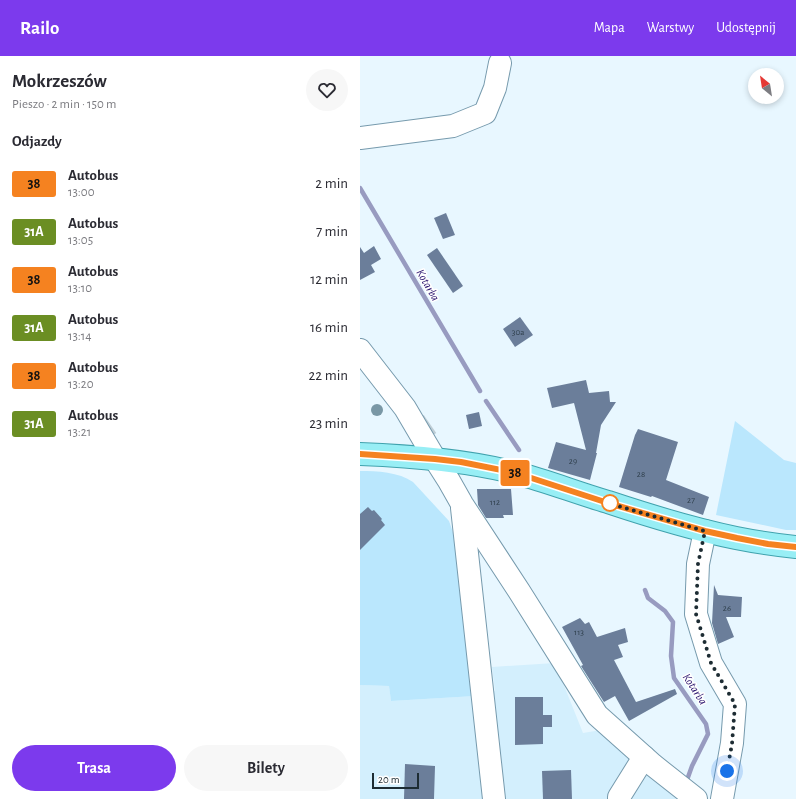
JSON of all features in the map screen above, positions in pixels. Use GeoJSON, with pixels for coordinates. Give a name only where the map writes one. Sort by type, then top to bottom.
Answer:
{"type":"FeatureCollection","features":[{"type":"Feature","properties":{"kind":"main road"},"geometry":{"type":"LineString","coordinates":[[360,454],[461,462],[516,473],[608,503],[705,531],[745,540],[796,547]]}},
{"type":"Feature","properties":{"kind":"street"},"geometry":{"type":"LineString","coordinates":[[360,138],[453,126],[485,114],[494,88],[500,63]]}},
{"type":"Feature","properties":{"kind":"street"},"geometry":{"type":"LineString","coordinates":[[360,350],[405,408],[462,504],[597,715],[644,757],[696,799]]}},
{"type":"Feature","properties":{"kind":"street"},"geometry":{"type":"LineString","coordinates":[[462,504],[494,799]]}},
{"type":"Feature","properties":{"kind":"street"},"geometry":{"type":"LineString","coordinates":[[705,531],[698,564],[696,614],[711,663],[735,704],[732,744],[722,799]]}},
{"type":"Feature","properties":{"kind":"street"},"geometry":{"type":"LineString","coordinates":[[619,799],[644,757]]}},
{"type":"Feature","properties":{"kind":"shaded area"},"geometry":{"type":"Polygon","coordinates":[[[735,421],[784,460],[796,463],[796,530],[786,530],[716,515],[735,421]]]}},
{"type":"Feature","properties":{"kind":"shaded area"},"geometry":{"type":"Polygon","coordinates":[[[360,471],[395,474],[413,482],[449,521],[458,547],[475,696],[391,701],[389,686],[360,685],[360,471]]]}},
{"type":"Feature","properties":{"kind":"shaded area"},"geometry":{"type":"Polygon","coordinates":[[[555,663],[583,733],[601,730],[681,799],[360,799],[360,685],[389,686],[391,701],[475,696],[495,691],[492,667],[555,663]]]}},
{"type":"Feature","properties":{"kind":"building"},"geometry":{"type":"Polygon","coordinates":[[[446,213],[455,235],[443,239],[434,218],[446,213]]]}},
{"type":"Feature","properties":{"kind":"building"},"geometry":{"type":"Polygon","coordinates":[[[374,246],[381,259],[371,265],[375,272],[360,280],[360,247],[364,253],[374,246]]]}},
{"type":"Feature","properties":{"kind":"building"},"geometry":{"type":"Polygon","coordinates":[[[437,248],[463,286],[453,293],[427,255],[437,248]]]}},
{"type":"Feature","properties":{"kind":"building"},"geometry":{"type":"Polygon","coordinates":[[[520,317],[533,335],[515,347],[503,329],[520,317]]]}},
{"type":"Feature","properties":{"kind":"building"},"geometry":{"type":"Polygon","coordinates":[[[586,380],[589,393],[609,391],[610,402],[616,402],[601,425],[597,453],[590,480],[548,468],[556,442],[586,450],[574,403],[552,408],[547,388],[586,380]]]}},
{"type":"Feature","properties":{"kind":"building"},"geometry":{"type":"Polygon","coordinates":[[[479,412],[482,426],[469,429],[466,415],[479,412]]]}},
{"type":"Feature","properties":{"kind":"building"},"geometry":{"type":"Polygon","coordinates":[[[638,429],[678,442],[666,480],[709,497],[703,515],[652,496],[651,497],[619,487],[638,429]]]}},
{"type":"Feature","properties":{"kind":"building"},"geometry":{"type":"Polygon","coordinates":[[[477,489],[511,489],[513,515],[503,515],[504,518],[486,518],[478,505],[477,489]]]}},
{"type":"Feature","properties":{"kind":"building"},"geometry":{"type":"Polygon","coordinates":[[[368,507],[372,511],[374,510],[385,525],[360,550],[360,514],[368,507]]]}},
{"type":"Feature","properties":{"kind":"building"},"geometry":{"type":"Polygon","coordinates":[[[714,585],[718,595],[742,597],[741,617],[726,617],[734,637],[718,644],[712,623],[714,585]]]}},
{"type":"Feature","properties":{"kind":"building"},"geometry":{"type":"Polygon","coordinates":[[[580,618],[585,624],[589,622],[597,637],[625,628],[628,642],[618,645],[623,657],[614,660],[636,702],[675,689],[677,694],[629,721],[615,696],[604,702],[581,666],[583,665],[562,627],[580,618]]]}},
{"type":"Feature","properties":{"kind":"building"},"geometry":{"type":"Polygon","coordinates":[[[515,697],[543,697],[543,715],[552,715],[552,727],[543,727],[543,744],[515,745],[515,697]]]}},
{"type":"Feature","properties":{"kind":"building"},"geometry":{"type":"Polygon","coordinates":[[[405,764],[435,766],[434,799],[404,799],[405,764]]]}},
{"type":"Feature","properties":{"kind":"building"},"geometry":{"type":"Polygon","coordinates":[[[571,770],[572,799],[543,799],[542,771],[571,770]]]}},
{"type":"Feature","properties":{"kind":"waterway","name":"Kotarba"},"geometry":{"type":"LineString","coordinates":[[360,188],[480,391]]}},
{"type":"Feature","properties":{"kind":"waterway","name":"Kotarba"},"geometry":{"type":"LineString","coordinates":[[486,401],[519,450]]}},
{"type":"Feature","properties":{"kind":"waterway","name":"Kotarba"},"geometry":{"type":"LineString","coordinates":[[645,590],[648,598],[665,611],[673,622],[671,656],[674,678],[706,724],[708,734],[692,766],[687,780]]}},
{"type":"Feature","properties":{"kind":"tunnel"},"geometry":{"type":"LineString","coordinates":[[417,433],[430,424]]}},
{"type":"Feature","properties":{"kind":"bus line","name":"38"},"geometry":{"type":"LineString","coordinates":[[360,454],[461,462],[516,473],[608,503],[705,531],[768,544],[796,547]]}},
{"type":"Feature","properties":{"kind":"route"},"geometry":{"type":"LineString","coordinates":[[610,503],[608,503],[705,531],[698,564],[696,614],[711,663],[735,704],[732,744],[727,771]]}}]}
